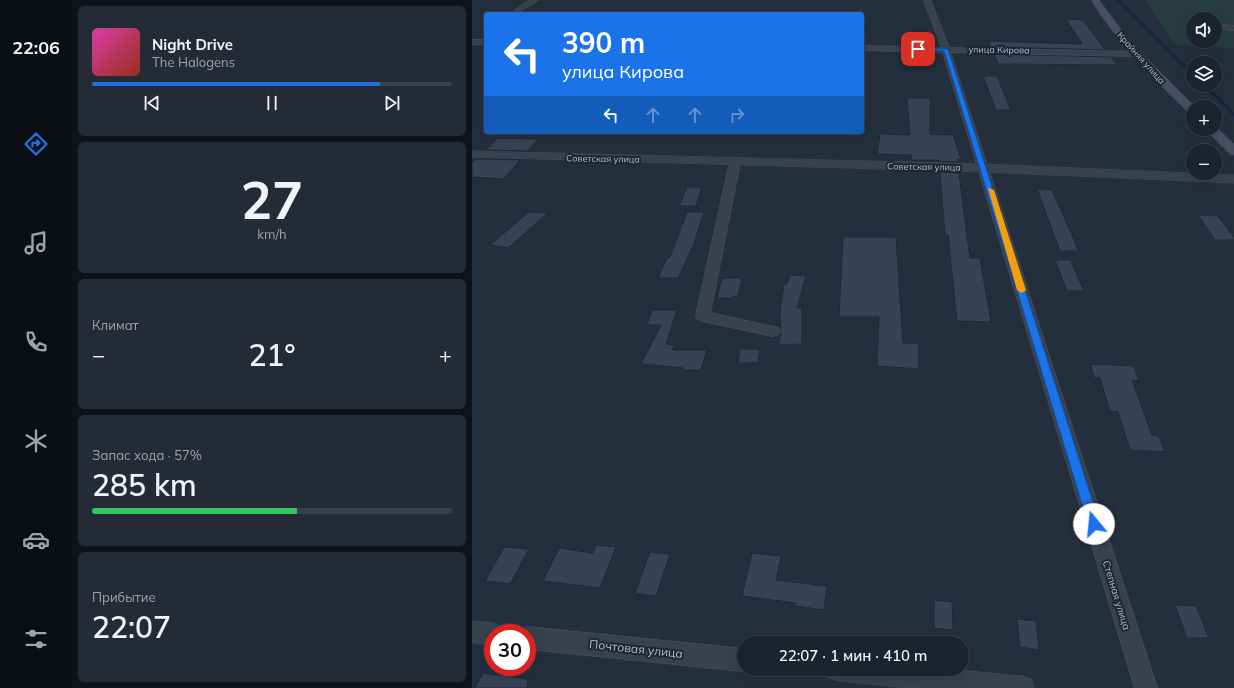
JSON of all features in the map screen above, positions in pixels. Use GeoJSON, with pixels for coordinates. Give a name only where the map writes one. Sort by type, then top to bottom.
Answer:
{"type":"FeatureCollection","features":[{"type":"Feature","properties":{"kind":"main road","name":"Крайняя улица"},"geometry":{"type":"LineString","coordinates":[[1095,0],[1102,13],[1137,54],[1158,78],[1186,104]]}},
{"type":"Feature","properties":{"kind":"main road"},"geometry":{"type":"LineString","coordinates":[[1218,136],[1234,151]]}},
{"type":"Feature","properties":{"kind":"street"},"geometry":{"type":"LineString","coordinates":[[518,10],[534,0]]}},
{"type":"Feature","properties":{"kind":"street","name":"Степная улица"},"geometry":{"type":"LineString","coordinates":[[927,0],[946,49],[984,168],[1146,688]]}},
{"type":"Feature","properties":{"kind":"street"},"geometry":{"type":"LineString","coordinates":[[1222,27],[1234,28]]}},
{"type":"Feature","properties":{"kind":"street"},"geometry":{"type":"LineString","coordinates":[[472,42],[484,42]]}},
{"type":"Feature","properties":{"kind":"street","name":"улица Кирова"},"geometry":{"type":"LineString","coordinates":[[864,48],[1137,54]]}},
{"type":"Feature","properties":{"kind":"street","name":"Советская улица"},"geometry":{"type":"LineString","coordinates":[[472,154],[984,168],[1234,179]]}},
{"type":"Feature","properties":{"kind":"street"},"geometry":{"type":"LineString","coordinates":[[734,162],[702,316],[773,331]]}},
{"type":"Feature","properties":{"kind":"street"},"geometry":{"type":"LineString","coordinates":[[472,632],[484,633]]}},
{"type":"Feature","properties":{"kind":"street","name":"Почтовая улица"},"geometry":{"type":"LineString","coordinates":[[536,639],[737,659]]}},
{"type":"Feature","properties":{"kind":"street"},"geometry":{"type":"LineString","coordinates":[[905,676],[1024,688]]}},
{"type":"Feature","properties":{"kind":"green space"},"geometry":{"type":"Polygon","coordinates":[[[1145,0],[1234,0],[1234,48],[1222,47],[1222,12],[1186,12],[1186,46],[1176,45],[1145,0]]]}},
{"type":"Feature","properties":{"kind":"building"},"geometry":{"type":"Polygon","coordinates":[[[1066,19],[1083,20],[1105,50],[991,47],[988,41],[1082,44],[1066,19]]]}},
{"type":"Feature","properties":{"kind":"building"},"geometry":{"type":"Polygon","coordinates":[[[994,54],[1111,57],[1117,65],[998,64],[994,54]]]}},
{"type":"Feature","properties":{"kind":"building"},"geometry":{"type":"Polygon","coordinates":[[[983,76],[997,76],[1011,110],[996,110],[983,76]]]}},
{"type":"Feature","properties":{"kind":"building"},"geometry":{"type":"Polygon","coordinates":[[[907,98],[930,98],[930,134],[953,135],[961,159],[957,159],[958,162],[912,160],[911,155],[877,154],[880,134],[910,135],[907,98]]]}},
{"type":"Feature","properties":{"kind":"building"},"geometry":{"type":"Polygon","coordinates":[[[498,138],[538,139],[528,151],[486,150],[498,138]]]}},
{"type":"Feature","properties":{"kind":"building"},"geometry":{"type":"Polygon","coordinates":[[[476,159],[520,160],[504,179],[472,177],[472,162],[476,159]]]}},
{"type":"Feature","properties":{"kind":"building"},"geometry":{"type":"Polygon","coordinates":[[[940,172],[959,173],[970,258],[980,258],[991,322],[957,321],[948,235],[945,235],[940,172]]]}},
{"type":"Feature","properties":{"kind":"building"},"geometry":{"type":"Polygon","coordinates":[[[687,187],[702,187],[696,206],[679,206],[687,187]]]}},
{"type":"Feature","properties":{"kind":"building"},"geometry":{"type":"Polygon","coordinates":[[[1037,189],[1052,190],[1079,251],[1060,251],[1037,189]]]}},
{"type":"Feature","properties":{"kind":"building"},"geometry":{"type":"Polygon","coordinates":[[[529,212],[548,213],[508,248],[490,245],[529,212]]]}},
{"type":"Feature","properties":{"kind":"building"},"geometry":{"type":"Polygon","coordinates":[[[687,212],[704,212],[693,246],[678,278],[658,278],[667,258],[670,257],[687,212]]]}},
{"type":"Feature","properties":{"kind":"building"},"geometry":{"type":"Polygon","coordinates":[[[1198,215],[1218,216],[1234,237],[1234,240],[1215,240],[1198,215]]]}},
{"type":"Feature","properties":{"kind":"building"},"geometry":{"type":"Polygon","coordinates":[[[843,237],[896,237],[903,343],[919,343],[919,369],[877,366],[879,317],[839,317],[843,237]]]}},
{"type":"Feature","properties":{"kind":"building"},"geometry":{"type":"Polygon","coordinates":[[[1055,260],[1070,260],[1084,291],[1067,291],[1055,260]]]}},
{"type":"Feature","properties":{"kind":"building"},"geometry":{"type":"Polygon","coordinates":[[[790,275],[806,276],[797,308],[802,308],[802,344],[779,345],[781,332],[780,313],[784,284],[787,284],[790,275]]]}},
{"type":"Feature","properties":{"kind":"building"},"geometry":{"type":"Polygon","coordinates":[[[722,278],[742,278],[738,296],[734,296],[733,298],[717,298],[722,278]]]}},
{"type":"Feature","properties":{"kind":"building"},"geometry":{"type":"Polygon","coordinates":[[[652,310],[677,310],[666,344],[675,345],[672,350],[707,350],[701,370],[682,370],[683,368],[641,364],[661,325],[647,325],[652,310]]]}},
{"type":"Feature","properties":{"kind":"building"},"geometry":{"type":"Polygon","coordinates":[[[740,349],[760,349],[758,363],[738,363],[740,349]]]}},
{"type":"Feature","properties":{"kind":"building"},"geometry":{"type":"Polygon","coordinates":[[[1091,364],[1134,366],[1139,381],[1132,380],[1152,435],[1159,436],[1165,452],[1130,450],[1118,412],[1110,411],[1100,378],[1094,378],[1091,364]]]}},
{"type":"Feature","properties":{"kind":"building"},"geometry":{"type":"Polygon","coordinates":[[[596,545],[616,547],[600,588],[543,581],[559,548],[593,553],[596,545]]]}},
{"type":"Feature","properties":{"kind":"building"},"geometry":{"type":"Polygon","coordinates":[[[504,547],[529,549],[510,584],[485,581],[504,547]]]}},
{"type":"Feature","properties":{"kind":"building"},"geometry":{"type":"Polygon","coordinates":[[[650,552],[670,554],[656,596],[635,593],[650,552]]]}},
{"type":"Feature","properties":{"kind":"building"},"geometry":{"type":"Polygon","coordinates":[[[752,553],[781,556],[776,580],[827,586],[824,610],[795,606],[795,603],[742,596],[752,553]]]}},
{"type":"Feature","properties":{"kind":"building"},"geometry":{"type":"Polygon","coordinates":[[[934,600],[952,602],[953,630],[934,628],[934,600]]]}},
{"type":"Feature","properties":{"kind":"building"},"geometry":{"type":"Polygon","coordinates":[[[1175,605],[1196,606],[1209,638],[1187,638],[1175,605]]]}},
{"type":"Feature","properties":{"kind":"building"},"geometry":{"type":"Polygon","coordinates":[[[1017,619],[1036,621],[1039,650],[1020,647],[1017,619]]]}},
{"type":"Feature","properties":{"kind":"building"},"geometry":{"type":"Polygon","coordinates":[[[483,673],[484,676],[506,676],[528,679],[527,688],[475,688],[483,673]]]}},
{"type":"Feature","properties":{"kind":"waterway"},"geometry":{"type":"LineString","coordinates":[[1118,0],[1178,60]]}},
{"type":"Feature","properties":{"kind":"waterway"},"geometry":{"type":"LineString","coordinates":[[1178,60],[1186,67]]}},
{"type":"Feature","properties":{"kind":"waterway"},"geometry":{"type":"LineString","coordinates":[[1212,92],[1234,115]]}},
{"type":"Feature","properties":{"kind":"slow traffic"},"geometry":{"type":"LineString","coordinates":[[991,190],[1021,290]]}},
{"type":"Feature","properties":{"kind":"route"},"geometry":{"type":"LineString","coordinates":[[918,49],[946,49],[1094,524]]}}]}
